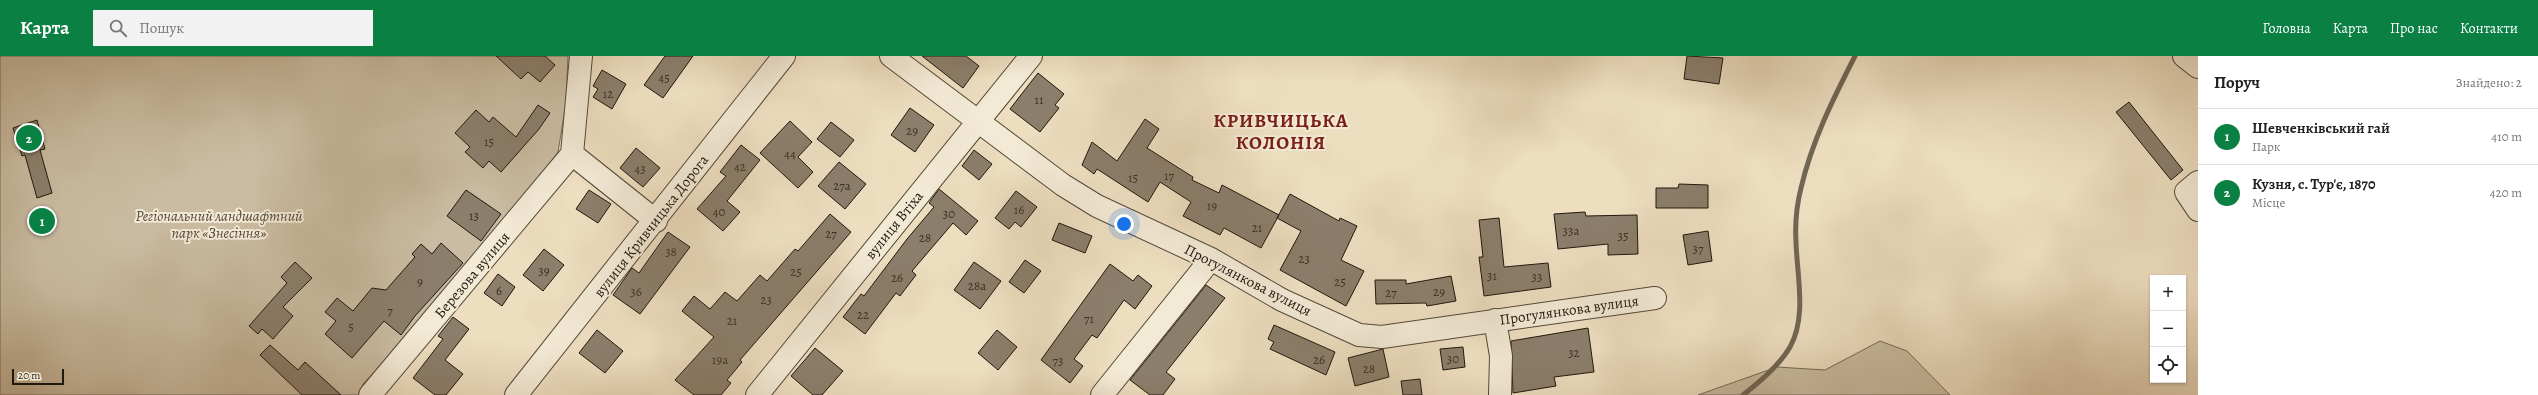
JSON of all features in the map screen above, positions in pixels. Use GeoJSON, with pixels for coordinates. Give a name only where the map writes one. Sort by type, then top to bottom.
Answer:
{"type":"FeatureCollection","features":[{"type":"Feature","properties":{"kind":"street"},"geometry":{"type":"LineString","coordinates":[[581,56],[572,154],[656,220]]}},
{"type":"Feature","properties":{"kind":"street","name":"вулиця Кривчицька Дорога"},"geometry":{"type":"LineString","coordinates":[[516,395],[656,220],[784,56]]}},
{"type":"Feature","properties":{"kind":"street","name":"Прогулянкова вулиця"},"geometry":{"type":"LineString","coordinates":[[891,56],[1063,186],[1097,206],[1210,259],[1282,300],[1359,335],[1382,337],[1655,298]]}},
{"type":"Feature","properties":{"kind":"street","name":"вулиця Втіха"},"geometry":{"type":"LineString","coordinates":[[757,395],[1031,56]]}},
{"type":"Feature","properties":{"kind":"street"},"geometry":{"type":"LineString","coordinates":[[2184,56],[2198,67]]}},
{"type":"Feature","properties":{"kind":"street","name":"Березова вулиця"},"geometry":{"type":"LineString","coordinates":[[370,395],[572,154]]}},
{"type":"Feature","properties":{"kind":"street"},"geometry":{"type":"LineString","coordinates":[[2198,182],[2186,192],[2198,210]]}},
{"type":"Feature","properties":{"kind":"street"},"geometry":{"type":"LineString","coordinates":[[1111,392],[1210,259]]}},
{"type":"Feature","properties":{"kind":"street"},"geometry":{"type":"LineString","coordinates":[[1496,320],[1501,356],[1500,395]]}},
{"type":"Feature","properties":{"kind":"green space","name":"Регіональний ландшафтний парк «Знесіння»"},"geometry":{"type":"Polygon","coordinates":[[[0,56],[568,56],[566,103],[558,152],[517,207],[414,329],[363,384],[361,395],[0,395],[0,56]]]}},
{"type":"Feature","properties":{"kind":"green space"},"geometry":{"type":"Polygon","coordinates":[[[1880,341],[1907,351],[1950,395],[1698,395],[1777,367],[1825,370],[1880,341]]]}},
{"type":"Feature","properties":{"kind":"building"},"geometry":{"type":"Polygon","coordinates":[[[496,56],[545,56],[555,65],[540,82],[528,72],[521,79],[496,56]]]}},
{"type":"Feature","properties":{"kind":"building"},"geometry":{"type":"Polygon","coordinates":[[[665,56],[693,56],[663,98],[644,85],[665,56]]]}},
{"type":"Feature","properties":{"kind":"building"},"geometry":{"type":"Polygon","coordinates":[[[922,56],[966,56],[979,66],[963,88],[922,56]]]}},
{"type":"Feature","properties":{"kind":"building"},"geometry":{"type":"Polygon","coordinates":[[[1687,56],[1723,58],[1719,84],[1684,79],[1687,56]]]}},
{"type":"Feature","properties":{"kind":"building"},"geometry":{"type":"Polygon","coordinates":[[[602,70],[626,84],[612,109],[593,97],[598,89],[593,86],[602,70]]]}},
{"type":"Feature","properties":{"kind":"building"},"geometry":{"type":"Polygon","coordinates":[[[1038,73],[1064,94],[1055,105],[1059,108],[1040,132],[1010,109],[1038,73]]]}},
{"type":"Feature","properties":{"kind":"building"},"geometry":{"type":"Polygon","coordinates":[[[2129,102],[2183,170],[2171,180],[2116,112],[2129,102]]]}},
{"type":"Feature","properties":{"kind":"building"},"geometry":{"type":"Polygon","coordinates":[[[538,105],[550,113],[539,129],[501,172],[489,161],[483,168],[465,152],[470,147],[455,133],[476,110],[489,122],[493,117],[516,137],[538,105]]]}},
{"type":"Feature","properties":{"kind":"building"},"geometry":{"type":"Polygon","coordinates":[[[910,108],[934,125],[915,152],[891,135],[910,108]]]}},
{"type":"Feature","properties":{"kind":"building"},"geometry":{"type":"Polygon","coordinates":[[[1145,119],[1159,129],[1147,148],[1193,177],[1192,180],[1219,193],[1222,185],[1279,215],[1261,248],[1224,228],[1220,235],[1183,216],[1191,202],[1160,182],[1148,202],[1097,169],[1094,174],[1082,165],[1092,142],[1117,161],[1145,119]]]}},
{"type":"Feature","properties":{"kind":"building"},"geometry":{"type":"Polygon","coordinates":[[[37,120],[45,149],[40,150],[52,193],[37,198],[25,155],[22,156],[13,128],[37,120]]]}},
{"type":"Feature","properties":{"kind":"building"},"geometry":{"type":"Polygon","coordinates":[[[790,121],[812,142],[798,157],[813,172],[798,188],[760,153],[790,121]]]}},
{"type":"Feature","properties":{"kind":"building"},"geometry":{"type":"Polygon","coordinates":[[[831,122],[854,140],[840,157],[817,139],[831,122]]]}},
{"type":"Feature","properties":{"kind":"building"},"geometry":{"type":"Polygon","coordinates":[[[741,145],[760,160],[727,201],[740,212],[723,231],[697,209],[726,176],[720,172],[741,145]]]}},
{"type":"Feature","properties":{"kind":"building"},"geometry":{"type":"Polygon","coordinates":[[[636,148],[660,168],[643,187],[620,168],[636,148]]]}},
{"type":"Feature","properties":{"kind":"building"},"geometry":{"type":"Polygon","coordinates":[[[974,150],[992,164],[979,180],[962,166],[974,150]]]}},
{"type":"Feature","properties":{"kind":"building"},"geometry":{"type":"Polygon","coordinates":[[[839,162],[866,184],[845,209],[818,186],[839,162]]]}},
{"type":"Feature","properties":{"kind":"building"},"geometry":{"type":"Polygon","coordinates":[[[1679,184],[1708,185],[1708,208],[1656,208],[1656,188],[1678,188],[1679,184]]]}},
{"type":"Feature","properties":{"kind":"building"},"geometry":{"type":"Polygon","coordinates":[[[939,189],[978,221],[966,235],[953,223],[912,271],[916,275],[900,296],[896,293],[865,334],[843,317],[861,294],[864,296],[907,239],[934,207],[929,203],[939,189]]]}},
{"type":"Feature","properties":{"kind":"building"},"geometry":{"type":"Polygon","coordinates":[[[466,190],[501,214],[481,241],[447,216],[466,190]]]}},
{"type":"Feature","properties":{"kind":"building"},"geometry":{"type":"Polygon","coordinates":[[[589,190],[611,204],[598,223],[576,209],[589,190]]]}},
{"type":"Feature","properties":{"kind":"building"},"geometry":{"type":"Polygon","coordinates":[[[1016,191],[1037,207],[1021,227],[1015,222],[1009,229],[995,218],[1016,191]]]}},
{"type":"Feature","properties":{"kind":"building"},"geometry":{"type":"Polygon","coordinates":[[[1290,194],[1339,221],[1340,218],[1357,226],[1341,260],[1364,271],[1346,306],[1280,270],[1301,231],[1277,218],[1290,194]]]}},
{"type":"Feature","properties":{"kind":"building"},"geometry":{"type":"Polygon","coordinates":[[[1585,212],[1586,216],[1637,215],[1638,254],[1608,255],[1608,244],[1558,249],[1554,214],[1585,212]]]}},
{"type":"Feature","properties":{"kind":"building"},"geometry":{"type":"Polygon","coordinates":[[[830,214],[851,232],[740,360],[742,362],[727,380],[731,383],[721,395],[694,395],[675,380],[714,337],[682,311],[694,296],[710,309],[725,292],[737,301],[760,275],[767,281],[795,249],[798,251],[830,214]]]}},
{"type":"Feature","properties":{"kind":"building"},"geometry":{"type":"Polygon","coordinates":[[[1499,218],[1504,267],[1548,263],[1551,287],[1484,296],[1479,257],[1483,257],[1479,220],[1499,218]]]}},
{"type":"Feature","properties":{"kind":"building"},"geometry":{"type":"Polygon","coordinates":[[[1059,223],[1092,236],[1085,253],[1052,240],[1059,223]]]}},
{"type":"Feature","properties":{"kind":"building"},"geometry":{"type":"Polygon","coordinates":[[[1708,231],[1712,261],[1688,265],[1683,235],[1708,231]]]}},
{"type":"Feature","properties":{"kind":"building"},"geometry":{"type":"Polygon","coordinates":[[[668,232],[690,247],[640,314],[613,295],[632,268],[639,273],[668,232]]]}},
{"type":"Feature","properties":{"kind":"building"},"geometry":{"type":"Polygon","coordinates":[[[441,243],[463,263],[415,316],[401,335],[384,321],[352,358],[325,334],[336,321],[325,312],[337,298],[353,311],[372,288],[386,290],[415,257],[412,254],[421,244],[432,254],[441,243]]]}},
{"type":"Feature","properties":{"kind":"building"},"geometry":{"type":"Polygon","coordinates":[[[544,249],[564,265],[543,291],[523,275],[544,249]]]}},
{"type":"Feature","properties":{"kind":"building"},"geometry":{"type":"Polygon","coordinates":[[[1025,260],[1041,271],[1024,293],[1009,282],[1025,260]]]}},
{"type":"Feature","properties":{"kind":"building"},"geometry":{"type":"Polygon","coordinates":[[[295,262],[312,278],[283,307],[293,316],[273,339],[262,329],[258,334],[249,326],[287,283],[281,277],[295,262]]]}},
{"type":"Feature","properties":{"kind":"building"},"geometry":{"type":"Polygon","coordinates":[[[974,262],[1001,281],[980,309],[954,290],[974,262]]]}},
{"type":"Feature","properties":{"kind":"building"},"geometry":{"type":"Polygon","coordinates":[[[1110,264],[1133,281],[1138,275],[1152,286],[1135,309],[1124,300],[1097,338],[1092,335],[1074,359],[1083,366],[1070,383],[1041,360],[1110,264]]]}},
{"type":"Feature","properties":{"kind":"building"},"geometry":{"type":"Polygon","coordinates":[[[498,274],[515,287],[502,306],[484,293],[498,274]]]}},
{"type":"Feature","properties":{"kind":"building"},"geometry":{"type":"Polygon","coordinates":[[[1451,276],[1456,301],[1427,306],[1426,303],[1376,304],[1375,280],[1406,280],[1406,284],[1451,276]]]}},
{"type":"Feature","properties":{"kind":"building"},"geometry":{"type":"Polygon","coordinates":[[[1206,285],[1225,298],[1166,372],[1175,379],[1163,395],[1150,395],[1130,380],[1206,285]]]}},
{"type":"Feature","properties":{"kind":"building"},"geometry":{"type":"Polygon","coordinates":[[[453,317],[469,329],[445,360],[463,374],[446,395],[435,395],[413,378],[443,339],[438,336],[453,317]]]}},
{"type":"Feature","properties":{"kind":"building"},"geometry":{"type":"Polygon","coordinates":[[[1274,325],[1335,352],[1326,375],[1270,349],[1274,342],[1268,339],[1274,325]]]}},
{"type":"Feature","properties":{"kind":"building"},"geometry":{"type":"Polygon","coordinates":[[[1588,328],[1594,372],[1554,377],[1556,386],[1513,393],[1511,341],[1588,328]]]}},
{"type":"Feature","properties":{"kind":"building"},"geometry":{"type":"Polygon","coordinates":[[[597,330],[623,351],[605,373],[579,353],[597,330]]]}},
{"type":"Feature","properties":{"kind":"building"},"geometry":{"type":"Polygon","coordinates":[[[997,330],[1017,347],[998,370],[978,353],[997,330]]]}},
{"type":"Feature","properties":{"kind":"building"},"geometry":{"type":"Polygon","coordinates":[[[270,345],[298,370],[305,362],[341,395],[302,395],[260,355],[270,345]]]}},
{"type":"Feature","properties":{"kind":"building"},"geometry":{"type":"Polygon","coordinates":[[[1463,347],[1465,367],[1443,370],[1440,349],[1463,347]]]}},
{"type":"Feature","properties":{"kind":"building"},"geometry":{"type":"Polygon","coordinates":[[[815,348],[843,371],[822,395],[813,395],[791,376],[815,348]]]}},
{"type":"Feature","properties":{"kind":"building"},"geometry":{"type":"Polygon","coordinates":[[[1383,349],[1389,377],[1355,386],[1348,358],[1383,349]]]}},
{"type":"Feature","properties":{"kind":"building"},"geometry":{"type":"Polygon","coordinates":[[[1420,379],[1422,395],[1403,395],[1401,381],[1420,379]]]}},
{"type":"Feature","properties":{"kind":"waterway"},"geometry":{"type":"LineString","coordinates":[[1743,395],[1775,367],[1786,354],[1795,335],[1800,310],[1796,236],[1800,194],[1817,137],[1831,104],[1855,56]]}},
{"type":"Feature","properties":{"kind":"place","name":"Кузня, с. Тур'є, 1870"},"geometry":{"type":"Point","coordinates":[29,138]}},
{"type":"Feature","properties":{"kind":"place","name":"Шевченківський гай"},"geometry":{"type":"Point","coordinates":[42,221]}},
{"type":"Feature","properties":{"kind":"district","name":"КРИВЧИЦЬКА КОЛОНІЯ"},"geometry":{"type":"Point","coordinates":[1281,132]}}]}
